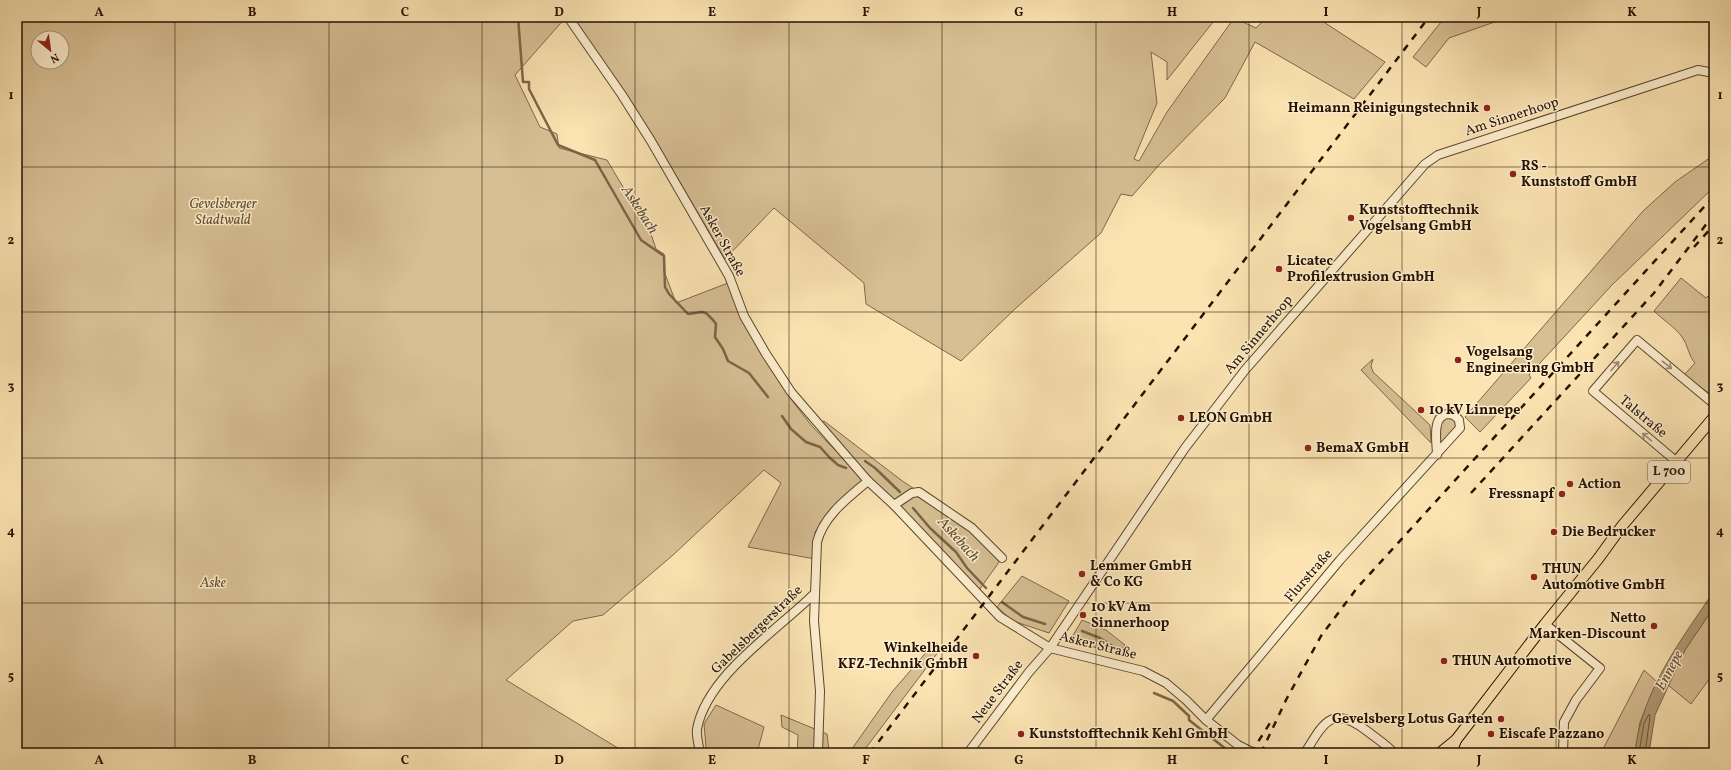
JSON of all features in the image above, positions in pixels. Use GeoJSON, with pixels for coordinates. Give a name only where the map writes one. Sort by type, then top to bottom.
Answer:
{"type":"FeatureCollection","features":[{"type":"Feature","properties":{"kind":"main road","name":"L 700"},"geometry":{"type":"LineString","coordinates":[[1440,753],[1456,740],[1545,624],[1598,559],[1622,526],[1714,416]]}},
{"type":"Feature","properties":{"kind":"main road","name":"L 700"},"geometry":{"type":"LineString","coordinates":[[1451,753],[1456,740]]}},
{"type":"Feature","properties":{"kind":"street","name":"Asker Straße"},"geometry":{"type":"LineString","coordinates":[[568,17],[622,95],[651,141],[729,276],[744,316],[766,354],[791,392],[868,481],[894,505],[1000,617],[1050,648],[1143,671],[1166,683],[1206,720],[1238,745],[1254,753]]}},
{"type":"Feature","properties":{"kind":"street","name":"Am Sinnerhoop"},"geometry":{"type":"LineString","coordinates":[[1050,648],[1185,448],[1240,376],[1425,164],[1438,155],[1698,70],[1714,73]]}},
{"type":"Feature","properties":{"kind":"street","name":"Talstraße"},"geometry":{"type":"LineString","coordinates":[[1677,462],[1593,392],[1637,340],[1714,404]]}},
{"type":"Feature","properties":{"kind":"street","name":"Flurstraße"},"geometry":{"type":"LineString","coordinates":[[1206,720],[1340,560],[1437,455],[1460,428],[1459,420],[1453,415],[1448,414],[1442,416],[1437,423],[1437,455]]}},
{"type":"Feature","properties":{"kind":"street","name":"Gabelsbergerstraße"},"geometry":{"type":"LineString","coordinates":[[818,753],[820,691],[814,621],[817,542],[820,530],[842,503],[868,481]]}},
{"type":"Feature","properties":{"kind":"street"},"geometry":{"type":"LineString","coordinates":[[894,505],[912,494],[919,492],[972,528],[1002,558]]}},
{"type":"Feature","properties":{"kind":"street","name":"Gabelsbergerstraße"},"geometry":{"type":"LineString","coordinates":[[700,753],[697,730],[705,705],[725,676],[814,593]]}},
{"type":"Feature","properties":{"kind":"street"},"geometry":{"type":"LineString","coordinates":[[1545,624],[1600,668],[1576,700],[1564,722],[1563,753]]}},
{"type":"Feature","properties":{"kind":"street","name":"Neue Straße"},"geometry":{"type":"LineString","coordinates":[[968,753],[1050,648]]}},
{"type":"Feature","properties":{"kind":"street"},"geometry":{"type":"LineString","coordinates":[[1305,753],[1321,728],[1329,721],[1338,717],[1352,720],[1394,752]]}},
{"type":"Feature","properties":{"kind":"green space"},"geometry":{"type":"Polygon","coordinates":[[[17,17],[566,17],[515,75],[540,127],[557,134],[559,148],[607,160],[651,234],[656,249],[664,254],[664,271],[676,303],[728,283],[754,340],[775,376],[812,426],[860,474],[862,479],[859,484],[827,516],[815,532],[815,559],[748,547],[781,483],[764,470],[673,555],[603,615],[573,621],[506,680],[626,753],[17,753],[17,17]]]}},
{"type":"Feature","properties":{"kind":"green space"},"geometry":{"type":"Polygon","coordinates":[[[573,17],[1217,17],[1167,80],[1167,62],[1151,52],[1157,103],[1134,159],[1139,161],[1167,112],[1234,18],[1256,28],[1267,17],[1316,17],[1385,62],[1354,99],[1255,42],[1225,98],[1159,165],[1132,196],[1121,194],[1101,233],[1016,308],[961,361],[866,304],[864,283],[774,208],[725,259],[657,143],[573,17]]]}},
{"type":"Feature","properties":{"kind":"green space"},"geometry":{"type":"Polygon","coordinates":[[[1445,17],[1509,17],[1449,38],[1426,67],[1413,57],[1445,17]]]}},
{"type":"Feature","properties":{"kind":"green space"},"geometry":{"type":"Polygon","coordinates":[[[1714,155],[1714,187],[1612,285],[1529,375],[1531,378],[1480,432],[1465,417],[1643,211],[1675,182],[1714,155]]]}},
{"type":"Feature","properties":{"kind":"green space"},"geometry":{"type":"Polygon","coordinates":[[[1681,278],[1706,298],[1708,296],[1714,300],[1713,396],[1684,375],[1695,363],[1679,333],[1654,311],[1681,278]]]}},
{"type":"Feature","properties":{"kind":"green space"},"geometry":{"type":"Polygon","coordinates":[[[1373,359],[1371,366],[1373,372],[1430,425],[1431,443],[1361,370],[1373,359]]]}},
{"type":"Feature","properties":{"kind":"green space"},"geometry":{"type":"Polygon","coordinates":[[[1448,415],[1460,424],[1438,454],[1439,420],[1448,415]]]}},
{"type":"Feature","properties":{"kind":"green space"},"geometry":{"type":"Polygon","coordinates":[[[824,421],[901,480],[972,528],[1002,558],[977,593],[818,424],[824,421]]]}},
{"type":"Feature","properties":{"kind":"green space"},"geometry":{"type":"Polygon","coordinates":[[[1022,576],[1069,601],[1049,633],[1013,621],[997,607],[1022,576]]]}},
{"type":"Feature","properties":{"kind":"green space"},"geometry":{"type":"Polygon","coordinates":[[[1714,607],[1713,674],[1691,704],[1668,685],[1685,650],[1714,607]]]}},
{"type":"Feature","properties":{"kind":"green space"},"geometry":{"type":"Polygon","coordinates":[[[1082,620],[1106,630],[1125,645],[1117,655],[1071,639],[1082,620]]]}},
{"type":"Feature","properties":{"kind":"green space"},"geometry":{"type":"Polygon","coordinates":[[[935,642],[942,647],[862,753],[849,753],[892,692],[935,642]]]}},
{"type":"Feature","properties":{"kind":"green space"},"geometry":{"type":"Polygon","coordinates":[[[1644,670],[1657,682],[1640,722],[1635,753],[1601,753],[1644,670]]]}},
{"type":"Feature","properties":{"kind":"green space"},"geometry":{"type":"Polygon","coordinates":[[[716,705],[764,727],[757,753],[709,753],[706,747],[704,724],[716,705]]]}},
{"type":"Feature","properties":{"kind":"green space"},"geometry":{"type":"Polygon","coordinates":[[[781,715],[827,734],[829,750],[844,753],[797,753],[798,735],[782,727],[781,715]]]}},
{"type":"Feature","properties":{"kind":"water","name":"Ennepe"},"geometry":{"type":"Polygon","coordinates":[[[1714,591],[1714,607],[1685,650],[1655,715],[1649,753],[1635,753],[1645,709],[1654,688],[1676,648],[1714,591]]]}},
{"type":"Feature","properties":{"kind":"waterway","name":"Askebach"},"geometry":{"type":"LineString","coordinates":[[518,17],[523,82],[529,82],[529,89],[558,145],[595,160],[641,240],[664,256],[665,287],[669,294],[688,314],[702,312],[706,313],[713,320],[716,324],[715,337],[723,349],[728,361],[749,373],[768,397]]}},
{"type":"Feature","properties":{"kind":"waterway","name":"Askebach"},"geometry":{"type":"LineString","coordinates":[[782,416],[791,429],[806,442],[820,447],[838,465],[846,468]]}},
{"type":"Feature","properties":{"kind":"waterway","name":"Askebach"},"geometry":{"type":"LineString","coordinates":[[865,461],[875,468],[900,492]]}},
{"type":"Feature","properties":{"kind":"waterway","name":"Askebach"},"geometry":{"type":"LineString","coordinates":[[913,508],[930,528],[956,552],[967,568],[986,588]]}},
{"type":"Feature","properties":{"kind":"waterway","name":"Askebach"},"geometry":{"type":"LineString","coordinates":[[1002,602],[1023,617],[1045,624]]}},
{"type":"Feature","properties":{"kind":"waterway","name":"Askebach"},"geometry":{"type":"LineString","coordinates":[[1082,631],[1100,638],[1117,649]]}},
{"type":"Feature","properties":{"kind":"waterway","name":"Askebach"},"geometry":{"type":"LineString","coordinates":[[1154,693],[1173,701],[1189,716],[1189,720],[1231,753]]}},
{"type":"Feature","properties":{"kind":"railway"},"geometry":{"type":"LineString","coordinates":[[870,753],[1429,17]]}},
{"type":"Feature","properties":{"kind":"railway"},"geometry":{"type":"LineString","coordinates":[[1261,753],[1286,700],[1321,636],[1357,588],[1714,196]]}},
{"type":"Feature","properties":{"kind":"railway"},"geometry":{"type":"LineString","coordinates":[[1471,493],[1654,293],[1714,214]]}},
{"type":"Feature","properties":{"kind":"railway"},"geometry":{"type":"LineString","coordinates":[[1694,247],[1714,225]]}},
{"type":"Feature","properties":{"kind":"railway"},"geometry":{"type":"LineString","coordinates":[[1251,753],[1270,723]]}},
{"type":"Feature","properties":{"kind":"place","name":"Heimann Reinigungstechnik"},"geometry":{"type":"Point","coordinates":[1487,108]}},
{"type":"Feature","properties":{"kind":"place","name":"RS - Kunststoff GmbH"},"geometry":{"type":"Point","coordinates":[1513,174]}},
{"type":"Feature","properties":{"kind":"place","name":"Kunststofftechnik Vogelsang GmbH"},"geometry":{"type":"Point","coordinates":[1351,218]}},
{"type":"Feature","properties":{"kind":"place","name":"Licatec Profilextrusion GmbH"},"geometry":{"type":"Point","coordinates":[1279,269]}},
{"type":"Feature","properties":{"kind":"place","name":"Vogelsang Engineering GmbH"},"geometry":{"type":"Point","coordinates":[1458,360]}},
{"type":"Feature","properties":{"kind":"place","name":"10 kV Linnepe"},"geometry":{"type":"Point","coordinates":[1421,410]}},
{"type":"Feature","properties":{"kind":"place","name":"LEON GmbH"},"geometry":{"type":"Point","coordinates":[1181,418]}},
{"type":"Feature","properties":{"kind":"place","name":"BemaX GmbH"},"geometry":{"type":"Point","coordinates":[1308,448]}},
{"type":"Feature","properties":{"kind":"place","name":"Action"},"geometry":{"type":"Point","coordinates":[1570,484]}},
{"type":"Feature","properties":{"kind":"place","name":"Fressnapf"},"geometry":{"type":"Point","coordinates":[1562,494]}},
{"type":"Feature","properties":{"kind":"place","name":"Die Bedrucker"},"geometry":{"type":"Point","coordinates":[1554,532]}},
{"type":"Feature","properties":{"kind":"place","name":"Lemmer GmbH & Co KG"},"geometry":{"type":"Point","coordinates":[1082,574]}},
{"type":"Feature","properties":{"kind":"place","name":"THUN Automotive GmbH"},"geometry":{"type":"Point","coordinates":[1534,577]}},
{"type":"Feature","properties":{"kind":"place","name":"10 kV Am Sinnerhoop"},"geometry":{"type":"Point","coordinates":[1083,615]}},
{"type":"Feature","properties":{"kind":"place","name":"Netto Marken-Discount"},"geometry":{"type":"Point","coordinates":[1654,626]}},
{"type":"Feature","properties":{"kind":"place","name":"Winkelheide KFZ-Technik GmbH"},"geometry":{"type":"Point","coordinates":[976,656]}},
{"type":"Feature","properties":{"kind":"place","name":"THUN Automotive"},"geometry":{"type":"Point","coordinates":[1444,661]}},
{"type":"Feature","properties":{"kind":"place","name":"Gevelsberg Lotus Garten"},"geometry":{"type":"Point","coordinates":[1501,719]}},
{"type":"Feature","properties":{"kind":"place","name":"Kunststofftechnik Kehl GmbH"},"geometry":{"type":"Point","coordinates":[1021,734]}},
{"type":"Feature","properties":{"kind":"place","name":"Eiscafe Pazzano"},"geometry":{"type":"Point","coordinates":[1491,734]}},
{"type":"Feature","properties":{"kind":"park label","name":"Gevelsberger Stadtwald"},"geometry":{"type":"Point","coordinates":[223,212]}},
{"type":"Feature","properties":{"kind":"park label","name":"Aske"},"geometry":{"type":"Point","coordinates":[213,583]}}]}
